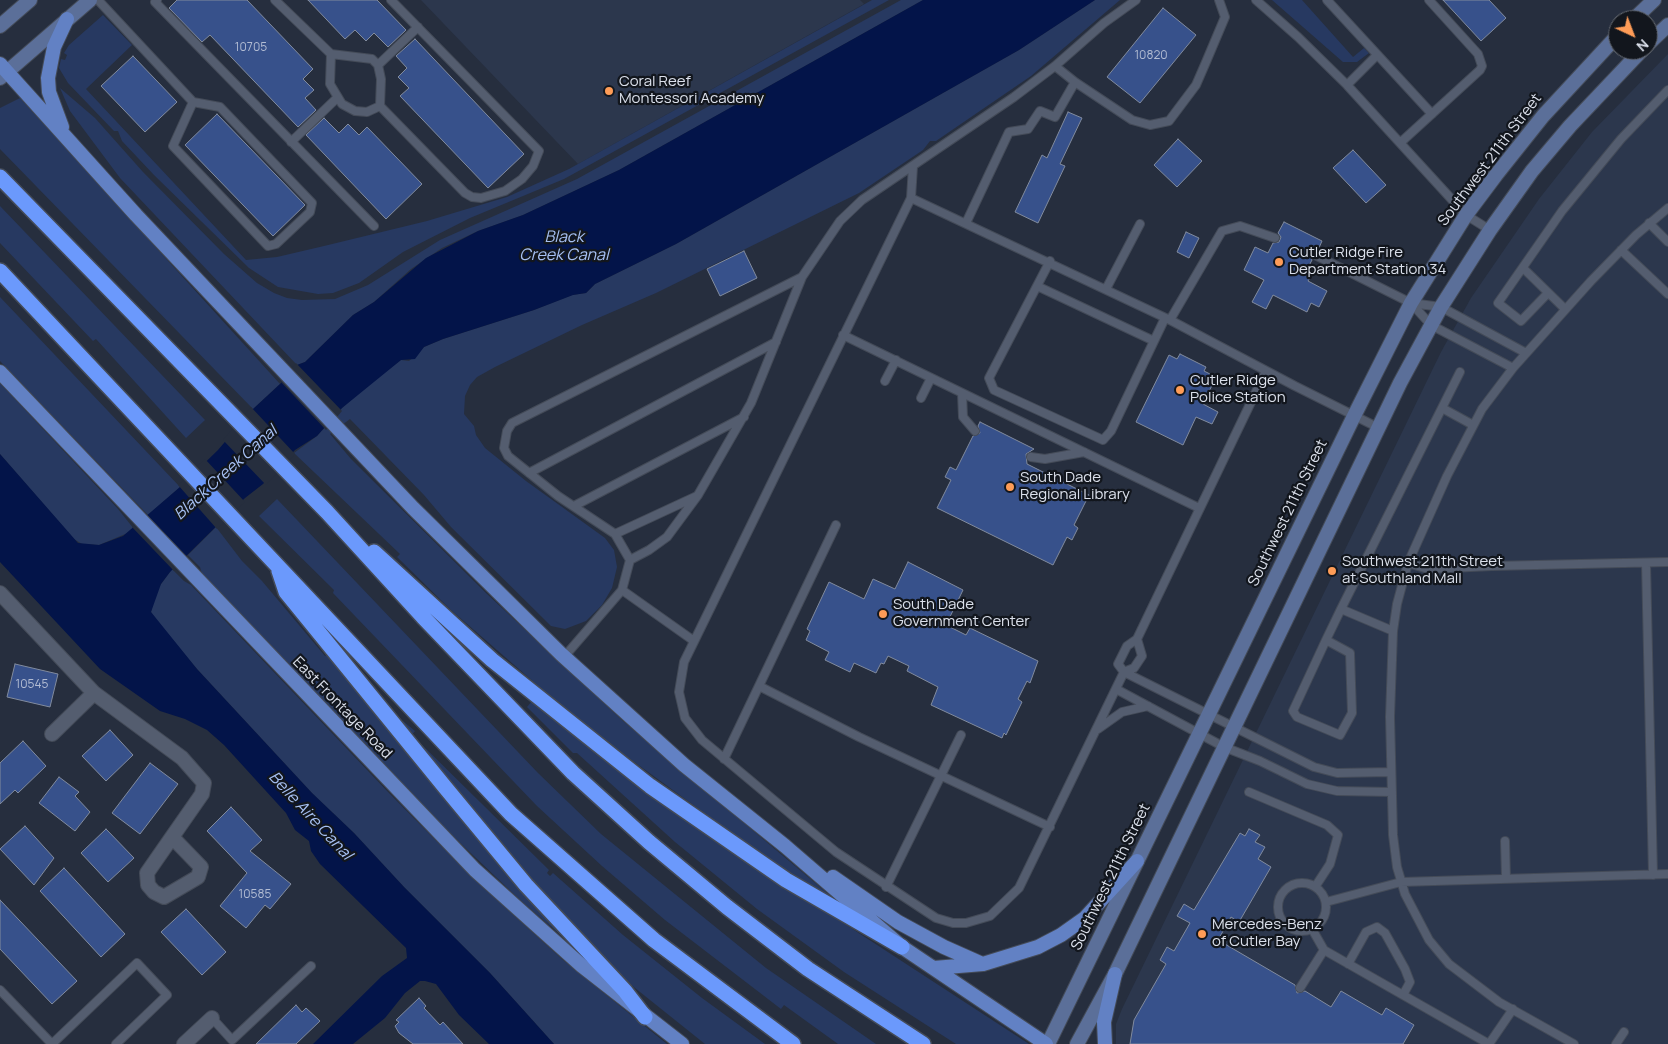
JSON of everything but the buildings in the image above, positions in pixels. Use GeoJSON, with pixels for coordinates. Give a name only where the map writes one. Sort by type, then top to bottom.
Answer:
{"type":"FeatureCollection","features":[{"type":"Feature","properties":{"kind":"highway"},"geometry":{"type":"LineString","coordinates":[[0,177],[327,512],[423,617],[548,747],[649,842],[727,907],[808,969],[923,1044]]}},
{"type":"Feature","properties":{"kind":"highway"},"geometry":{"type":"LineString","coordinates":[[0,271],[511,814],[654,940],[793,1044]]}},
{"type":"Feature","properties":{"kind":"highway"},"geometry":{"type":"LineString","coordinates":[[327,512],[396,571],[492,660],[650,786],[786,880],[902,947]]}},
{"type":"Feature","properties":{"kind":"highway"},"geometry":{"type":"LineString","coordinates":[[277,565],[286,592],[330,647],[526,885],[625,991],[645,1017]]}},
{"type":"Feature","properties":{"kind":"main road"},"geometry":{"type":"LineString","coordinates":[[0,26],[30,0]]}},
{"type":"Feature","properties":{"kind":"main road"},"geometry":{"type":"LineString","coordinates":[[90,0],[2,71],[64,133],[136,215],[469,565],[564,657],[684,765],[785,846],[902,947],[1047,1044]]}},
{"type":"Feature","properties":{"kind":"main road"},"geometry":{"type":"LineString","coordinates":[[1644,10],[1654,0]]}},
{"type":"Feature","properties":{"kind":"main road"},"geometry":{"type":"LineString","coordinates":[[64,133],[49,92],[48,78],[54,47],[67,19]]}},
{"type":"Feature","properties":{"kind":"main road"},"geometry":{"type":"LineString","coordinates":[[1658,34],[1668,25]]}},
{"type":"Feature","properties":{"kind":"main road","name":"Southwest 211th Street"},"geometry":{"type":"LineString","coordinates":[[1047,1044],[1411,303],[1466,215],[1543,116],[1608,46]]}},
{"type":"Feature","properties":{"kind":"main road"},"geometry":{"type":"LineString","coordinates":[[1078,1044],[1115,974],[1431,324],[1490,230],[1570,126],[1633,60]]}},
{"type":"Feature","properties":{"kind":"main road","name":"East Frontage Road"},"geometry":{"type":"LineString","coordinates":[[0,372],[475,870],[540,930],[645,1017],[682,1044]]}},
{"type":"Feature","properties":{"kind":"main road"},"geometry":{"type":"LineString","coordinates":[[785,846],[898,922],[944,947],[983,964]]}},
{"type":"Feature","properties":{"kind":"main road"},"geometry":{"type":"LineString","coordinates":[[934,968],[983,964],[1038,947],[1085,918],[1137,861]]}},
{"type":"Feature","properties":{"kind":"main road"},"geometry":{"type":"LineString","coordinates":[[1105,1044],[1104,1022],[1115,974]]}},
{"type":"Feature","properties":{"kind":"street"},"geometry":{"type":"LineString","coordinates":[[0,593],[94,693],[182,758],[204,783],[202,794],[172,837]]}},
{"type":"Feature","properties":{"kind":"street"},"geometry":{"type":"LineString","coordinates":[[52,734],[94,693]]}},
{"type":"Feature","properties":{"kind":"street"},"geometry":{"type":"LineString","coordinates":[[184,1044],[212,1018]]}},
{"type":"Feature","properties":{"kind":"lane"},"geometry":{"type":"LineString","coordinates":[[98,0],[193,102],[220,107],[312,203],[310,212],[276,244],[268,246],[173,146],[193,102]]}},
{"type":"Feature","properties":{"kind":"lane"},"geometry":{"type":"LineString","coordinates":[[156,0],[154,2],[374,226]]}},
{"type":"Feature","properties":{"kind":"lane"},"geometry":{"type":"LineString","coordinates":[[275,0],[331,54],[372,59],[378,65],[381,79],[380,106],[465,193],[472,197],[495,196],[505,192],[522,179],[533,166],[539,151],[391,0]]}},
{"type":"Feature","properties":{"kind":"lane"},"geometry":{"type":"LineString","coordinates":[[630,560],[649,550],[667,537],[698,495],[744,417],[802,277],[840,221],[862,200],[1055,66],[1104,23],[1136,0]]}},
{"type":"Feature","properties":{"kind":"lane"},"geometry":{"type":"LineString","coordinates":[[1055,66],[1075,82],[1132,120],[1150,125],[1169,122],[1196,85],[1218,35],[1225,17],[1219,0]]}},
{"type":"Feature","properties":{"kind":"lane"},"geometry":{"type":"LineString","coordinates":[[1256,0],[1298,37],[1347,85],[1466,215],[1490,230]]}},
{"type":"Feature","properties":{"kind":"lane"},"geometry":{"type":"LineString","coordinates":[[1327,0],[1432,114]]}},
{"type":"Feature","properties":{"kind":"lane"},"geometry":{"type":"LineString","coordinates":[[1400,143],[1480,70],[1482,61],[1478,54],[1428,0]]}},
{"type":"Feature","properties":{"kind":"lane"},"geometry":{"type":"LineString","coordinates":[[378,65],[418,27]]}},
{"type":"Feature","properties":{"kind":"lane"},"geometry":{"type":"LineString","coordinates":[[331,54],[330,84],[337,98],[355,111],[367,112],[380,106]]}},
{"type":"Feature","properties":{"kind":"lane"},"geometry":{"type":"LineString","coordinates":[[1347,85],[1377,55]]}},
{"type":"Feature","properties":{"kind":"lane"},"geometry":{"type":"LineString","coordinates":[[966,224],[1009,132],[1028,129],[1040,111],[1056,117],[1075,82]]}},
{"type":"Feature","properties":{"kind":"lane"},"geometry":{"type":"LineString","coordinates":[[1548,294],[1521,321],[1498,303],[1562,211],[1616,145],[1668,90]]}},
{"type":"Feature","properties":{"kind":"lane"},"geometry":{"type":"LineString","coordinates":[[291,142],[337,98]]}},
{"type":"Feature","properties":{"kind":"lane"},"geometry":{"type":"LineString","coordinates":[[913,166],[911,198],[680,672],[680,702],[694,732],[836,852],[886,887],[945,921],[966,923],[990,916],[1019,888],[1124,672],[1134,668],[1142,656],[1137,639]]}},
{"type":"Feature","properties":{"kind":"lane"},"geometry":{"type":"LineString","coordinates":[[911,198],[1168,319],[1379,428]]}},
{"type":"Feature","properties":{"kind":"lane"},"geometry":{"type":"LineString","coordinates":[[1574,1044],[1472,983],[1449,964],[1429,940],[1416,918],[1402,882],[1394,851],[1390,682],[1396,604],[1408,563],[1473,425],[1496,390],[1565,309],[1621,250],[1668,208]]}},
{"type":"Feature","properties":{"kind":"lane"},"geometry":{"type":"LineString","coordinates":[[1649,223],[1668,242]]}},
{"type":"Feature","properties":{"kind":"lane"},"geometry":{"type":"LineString","coordinates":[[1106,289],[1140,224]]}},
{"type":"Feature","properties":{"kind":"lane"},"geometry":{"type":"LineString","coordinates":[[1050,262],[989,378],[994,390],[1103,440],[1111,431],[1154,341],[1222,231],[1240,226],[1275,238]]}},
{"type":"Feature","properties":{"kind":"lane"},"geometry":{"type":"LineString","coordinates":[[1621,250],[1668,294]]}},
{"type":"Feature","properties":{"kind":"lane"},"geometry":{"type":"LineString","coordinates":[[1315,256],[1411,303],[1441,307],[1526,353]]}},
{"type":"Feature","properties":{"kind":"lane"},"geometry":{"type":"LineString","coordinates":[[1523,268],[1565,309]]}},
{"type":"Feature","properties":{"kind":"lane"},"geometry":{"type":"LineString","coordinates":[[564,657],[622,590],[630,560],[615,534],[574,506],[508,456],[504,448],[508,431],[512,424],[802,277]]}},
{"type":"Feature","properties":{"kind":"lane"},"geometry":{"type":"LineString","coordinates":[[1037,286],[1154,341]]}},
{"type":"Feature","properties":{"kind":"lane"},"geometry":{"type":"LineString","coordinates":[[1411,303],[1431,324],[1513,368]]}},
{"type":"Feature","properties":{"kind":"lane"},"geometry":{"type":"LineString","coordinates":[[843,335],[1199,508]]}},
{"type":"Feature","properties":{"kind":"lane"},"geometry":{"type":"LineString","coordinates":[[529,473],[776,342]]}},
{"type":"Feature","properties":{"kind":"lane"},"geometry":{"type":"LineString","coordinates":[[884,381],[896,360]]}},
{"type":"Feature","properties":{"kind":"lane"},"geometry":{"type":"LineString","coordinates":[[1266,371],[1137,639],[1127,646],[1118,664],[1124,672],[1301,761],[1327,771],[1391,772]]}},
{"type":"Feature","properties":{"kind":"lane"},"geometry":{"type":"LineString","coordinates":[[1326,640],[1350,653],[1352,713],[1340,736],[1297,717],[1293,711],[1326,640],[1341,609],[1460,372]]}},
{"type":"Feature","properties":{"kind":"lane"},"geometry":{"type":"LineString","coordinates":[[921,398],[931,378]]}},
{"type":"Feature","properties":{"kind":"lane"},"geometry":{"type":"LineString","coordinates":[[962,392],[963,417],[975,431]]}},
{"type":"Feature","properties":{"kind":"lane"},"geometry":{"type":"LineString","coordinates":[[1442,408],[1473,425]]}},
{"type":"Feature","properties":{"kind":"lane"},"geometry":{"type":"LineString","coordinates":[[574,506],[744,417]]}},
{"type":"Feature","properties":{"kind":"lane"},"geometry":{"type":"LineString","coordinates":[[1031,456],[1045,459],[1084,452]]}},
{"type":"Feature","properties":{"kind":"lane"},"geometry":{"type":"LineString","coordinates":[[615,534],[698,495]]}},
{"type":"Feature","properties":{"kind":"lane"},"geometry":{"type":"LineString","coordinates":[[724,759],[836,525]]}},
{"type":"Feature","properties":{"kind":"lane"},"geometry":{"type":"LineString","coordinates":[[1408,563],[1428,569],[1668,562]]}},
{"type":"Feature","properties":{"kind":"lane"},"geometry":{"type":"LineString","coordinates":[[1646,563],[1653,875]]}},
{"type":"Feature","properties":{"kind":"lane"},"geometry":{"type":"LineString","coordinates":[[622,590],[694,641]]}},
{"type":"Feature","properties":{"kind":"lane"},"geometry":{"type":"LineString","coordinates":[[1341,609],[1393,631]]}},
{"type":"Feature","properties":{"kind":"lane"},"geometry":{"type":"LineString","coordinates":[[759,686],[859,737],[1050,827]]}},
{"type":"Feature","properties":{"kind":"lane"},"geometry":{"type":"LineString","coordinates":[[1116,689],[1224,748],[1260,761],[1307,784],[1337,791],[1392,792]]}},
{"type":"Feature","properties":{"kind":"lane"},"geometry":{"type":"LineString","coordinates":[[1096,730],[1122,712],[1148,706]]}},
{"type":"Feature","properties":{"kind":"lane"},"geometry":{"type":"LineString","coordinates":[[886,887],[961,735]]}},
{"type":"Feature","properties":{"kind":"lane"},"geometry":{"type":"LineString","coordinates":[[1249,792],[1327,824],[1338,835],[1330,864],[1315,886]]}},
{"type":"Feature","properties":{"kind":"lane"},"geometry":{"type":"LineString","coordinates":[[1505,841],[1506,878]]}},
{"type":"Feature","properties":{"kind":"lane"},"geometry":{"type":"LineString","coordinates":[[1326,902],[1402,882],[1668,874]]}},
{"type":"Feature","properties":{"kind":"lane"},"geometry":{"type":"LineString","coordinates":[[1304,882],[1315,886],[1326,902],[1323,917],[1312,928],[1298,930],[1290,928],[1280,916],[1278,908],[1279,900],[1288,887],[1304,882]]}},
{"type":"Feature","properties":{"kind":"lane"},"geometry":{"type":"LineString","coordinates":[[1348,964],[1366,932],[1377,927],[1386,933],[1410,982],[1403,995]]}},
{"type":"Feature","properties":{"kind":"lane"},"geometry":{"type":"LineString","coordinates":[[1312,928],[1324,950],[1489,1044],[1513,1009]]}},
{"type":"Feature","properties":{"kind":"lane"},"geometry":{"type":"LineString","coordinates":[[1300,988],[1324,950]]}},
{"type":"Feature","properties":{"kind":"lane"},"geometry":{"type":"LineString","coordinates":[[0,990],[52,1044],[137,964],[167,996],[116,1044]]}},
{"type":"Feature","properties":{"kind":"lane"},"geometry":{"type":"LineString","coordinates":[[212,1018],[230,1042],[311,966]]}},
{"type":"Feature","properties":{"kind":"lane"},"geometry":{"type":"LineString","coordinates":[[1616,1044],[1624,1032]]}},
{"type":"Feature","properties":{"kind":"shaded area","name":"Coral Reef Montessori Academy"},"geometry":{"type":"Polygon","coordinates":[[[421,0],[860,0],[864,4],[578,164],[421,0]]]}},
{"type":"Feature","properties":{"kind":"shaded area"},"geometry":{"type":"Polygon","coordinates":[[[872,0],[889,0],[564,179],[470,218],[403,252],[359,283],[333,293],[318,294],[278,287],[249,268],[154,175],[122,141],[118,131],[114,131],[68,83],[59,68],[61,59],[65,60],[67,55],[64,53],[69,45],[103,15],[132,45],[86,89],[246,260],[277,257],[324,246],[427,221],[507,197],[569,169],[872,0]]]}},
{"type":"Feature","properties":{"kind":"shaded area"},"geometry":{"type":"Polygon","coordinates":[[[901,0],[923,0],[619,170],[523,215],[478,231],[442,248],[411,269],[374,302],[353,315],[305,362],[297,365],[120,178],[70,111],[60,88],[95,118],[143,172],[224,254],[257,283],[287,298],[302,300],[335,299],[368,285],[440,240],[577,179],[901,0]]]}},
{"type":"Feature","properties":{"kind":"shaded area"},"geometry":{"type":"Polygon","coordinates":[[[1095,0],[1120,0],[1031,76],[936,141],[930,141],[923,150],[859,193],[656,293],[582,325],[495,367],[477,377],[470,385],[465,396],[464,414],[474,426],[476,435],[485,448],[526,481],[605,538],[614,550],[617,567],[612,588],[602,605],[586,621],[565,629],[551,626],[451,527],[424,495],[350,419],[330,434],[351,459],[487,594],[623,721],[833,898],[780,868],[582,724],[451,610],[397,557],[400,554],[294,453],[317,436],[342,408],[368,385],[401,360],[409,361],[424,347],[443,339],[534,310],[572,295],[586,293],[595,284],[676,244],[1019,50],[1095,0]]]}},
{"type":"Feature","properties":{"kind":"shaded area"},"geometry":{"type":"Polygon","coordinates":[[[1272,0],[1302,0],[1353,57],[1364,48],[1369,53],[1357,62],[1343,62],[1272,0]]]}},
{"type":"Feature","properties":{"kind":"shaded area"},"geometry":{"type":"Polygon","coordinates":[[[1668,54],[1668,1044],[1116,1044],[1116,1024],[1122,1009],[1441,352],[1471,298],[1539,199],[1592,132],[1668,54]]]}},
{"type":"Feature","properties":{"kind":"shaded area"},"geometry":{"type":"Polygon","coordinates":[[[20,98],[280,384],[253,409],[0,149],[0,108],[20,98]]]}},
{"type":"Feature","properties":{"kind":"shaded area"},"geometry":{"type":"Polygon","coordinates":[[[0,206],[205,420],[186,438],[96,339],[93,341],[0,243],[0,206]]]}},
{"type":"Feature","properties":{"kind":"shaded area"},"geometry":{"type":"Polygon","coordinates":[[[0,297],[180,487],[148,515],[0,361],[0,297]]]}},
{"type":"Feature","properties":{"kind":"shaded area"},"geometry":{"type":"Polygon","coordinates":[[[0,383],[118,509],[134,529],[99,545],[82,544],[74,539],[0,454],[0,383]]]}},
{"type":"Feature","properties":{"kind":"shaded area"},"geometry":{"type":"Polygon","coordinates":[[[277,499],[538,773],[601,834],[766,968],[876,1044],[838,1044],[784,1005],[781,1009],[665,920],[602,866],[537,806],[333,593],[334,590],[259,516],[277,499]]]}},
{"type":"Feature","properties":{"kind":"shaded area"},"geometry":{"type":"Polygon","coordinates":[[[216,527],[242,561],[262,581],[325,656],[327,655],[563,937],[520,900],[432,816],[202,574],[200,567],[188,555],[216,527]]]}},
{"type":"Feature","properties":{"kind":"shaded area"},"geometry":{"type":"Polygon","coordinates":[[[172,569],[191,585],[388,792],[475,880],[563,960],[667,1044],[554,1044],[490,973],[404,887],[354,833],[312,793],[197,669],[156,620],[151,612],[156,591],[172,569]]]}},
{"type":"Feature","properties":{"kind":"shaded area"},"geometry":{"type":"Polygon","coordinates":[[[532,701],[785,885],[1029,1044],[956,1044],[844,972],[757,909],[675,842],[577,753],[573,753],[527,707],[532,701]]]}},
{"type":"Feature","properties":{"kind":"shaded area"},"geometry":{"type":"Polygon","coordinates":[[[403,721],[415,731],[412,735],[549,870],[547,873],[550,876],[553,873],[623,935],[702,998],[765,1044],[705,1044],[610,966],[545,897],[401,723],[403,721]]]}},
{"type":"Feature","properties":{"kind":"water","name":"Black Creek Canal"},"geometry":{"type":"Polygon","coordinates":[[[923,0],[1095,0],[1019,50],[676,244],[595,284],[586,293],[573,295],[534,310],[443,339],[424,347],[415,359],[401,360],[342,408],[317,436],[295,450],[263,484],[245,498],[170,572],[161,584],[151,612],[197,669],[312,793],[354,833],[404,887],[490,973],[554,1044],[489,1044],[459,1015],[436,984],[420,981],[405,993],[385,1018],[353,1044],[313,1044],[382,976],[407,958],[406,948],[320,864],[311,851],[309,841],[295,830],[286,813],[224,745],[207,730],[185,719],[160,711],[100,669],[0,562],[0,454],[78,543],[99,545],[123,536],[180,487],[218,450],[253,409],[297,365],[305,362],[353,315],[374,302],[426,258],[478,231],[523,215],[619,170],[923,0]]]}},
{"type":"Feature","properties":{"kind":"pier"},"geometry":{"type":"Polygon","coordinates":[[[296,363],[342,411],[326,430],[280,381],[296,363]]]}},
{"type":"Feature","properties":{"kind":"pier"},"geometry":{"type":"Polygon","coordinates":[[[251,407],[295,454],[266,485],[223,440],[251,407]]]}},
{"type":"Feature","properties":{"kind":"pier"},"geometry":{"type":"Polygon","coordinates":[[[205,459],[245,502],[217,529],[178,485],[205,459]]]}},
{"type":"Feature","properties":{"kind":"pier"},"geometry":{"type":"Polygon","coordinates":[[[146,514],[188,558],[174,571],[132,527],[146,514]]]}},
{"type":"Feature","properties":{"kind":"place","name":"Coral Reef Montessori Academy"},"geometry":{"type":"Point","coordinates":[609,91]}},
{"type":"Feature","properties":{"kind":"place","name":"Cutler Ridge Fire Department Station 34"},"geometry":{"type":"Point","coordinates":[1279,262]}},
{"type":"Feature","properties":{"kind":"place","name":"Cutler Ridge Police Station"},"geometry":{"type":"Point","coordinates":[1180,390]}},
{"type":"Feature","properties":{"kind":"place","name":"South Dade Regional Library"},"geometry":{"type":"Point","coordinates":[1010,487]}},
{"type":"Feature","properties":{"kind":"place","name":"Southwest 211th Street at Southland Mall"},"geometry":{"type":"Point","coordinates":[1332,571]}},
{"type":"Feature","properties":{"kind":"place","name":"South Dade Government Center"},"geometry":{"type":"Point","coordinates":[883,614]}},
{"type":"Feature","properties":{"kind":"place","name":"Mercedes-Benz of Cutler Bay"},"geometry":{"type":"Point","coordinates":[1202,934]}},
{"type":"Feature","properties":{"kind":"water label","name":"Belle Aire Canal"},"geometry":{"type":"Point","coordinates":[310,816]}}]}
